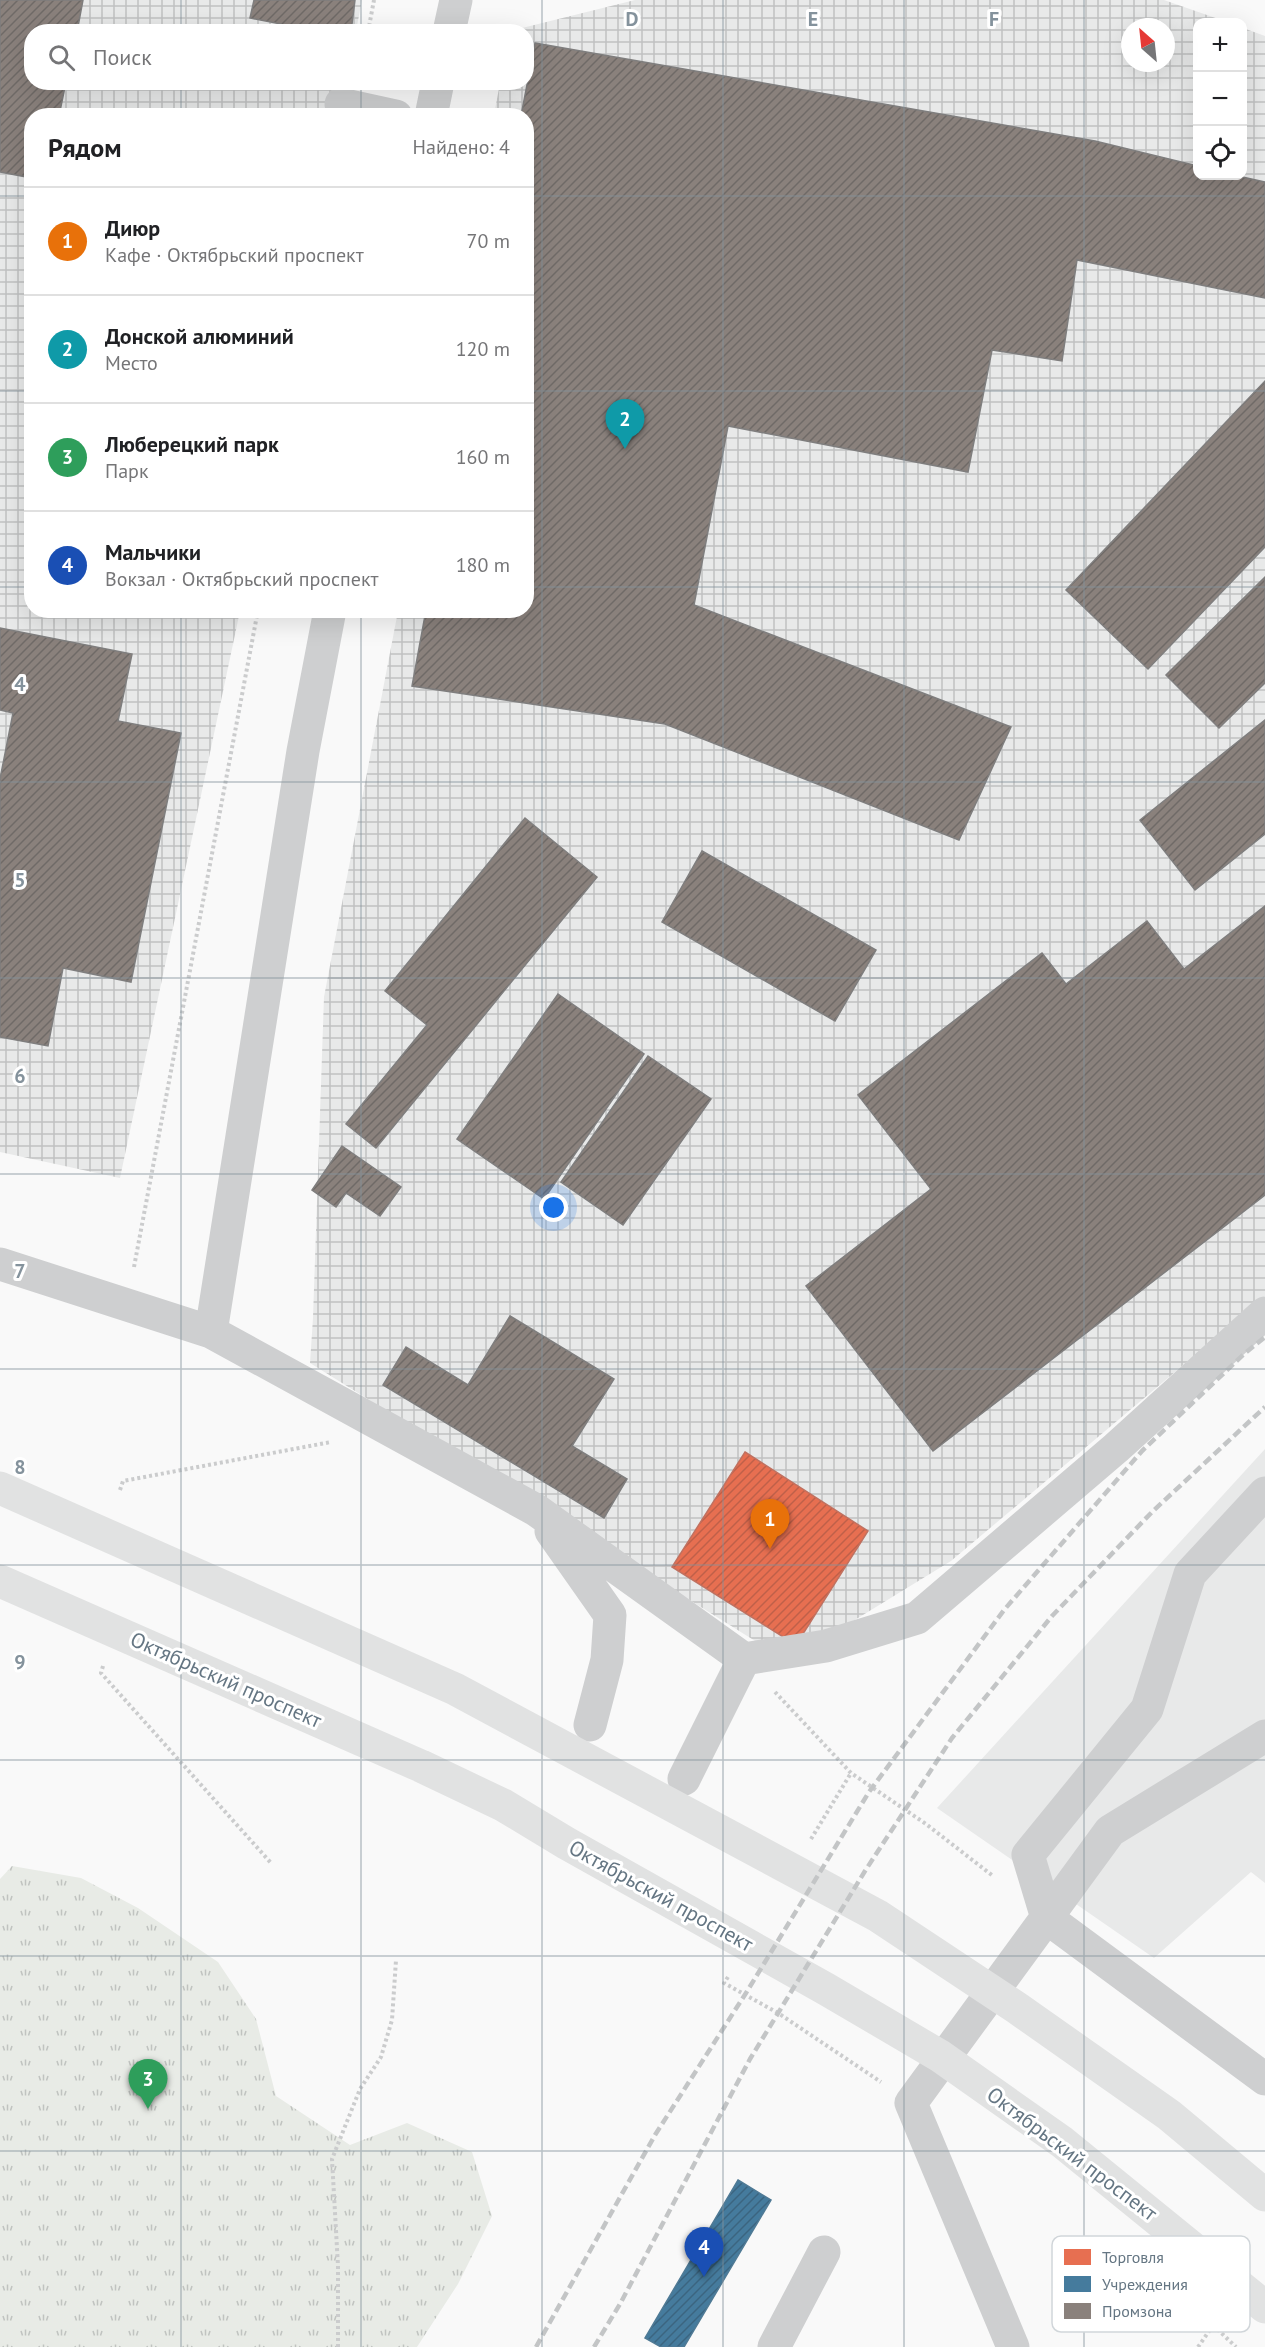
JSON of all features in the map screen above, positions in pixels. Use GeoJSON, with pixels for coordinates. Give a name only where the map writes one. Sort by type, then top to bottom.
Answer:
{"type":"FeatureCollection","features":[{"type":"Feature","properties":{"kind":"main road"},"geometry":{"type":"LineString","coordinates":[[0,1488],[455,1689],[878,1916],[1017,2008],[1169,2115],[1265,2195]]}},
{"type":"Feature","properties":{"kind":"main road","name":"Октябрьский проспект"},"geometry":{"type":"LineString","coordinates":[[0,1581],[421,1766],[503,1805],[940,2056],[1062,2142],[1178,2236]]}},
{"type":"Feature","properties":{"kind":"main road","name":"Октябрьский проспект"},"geometry":{"type":"LineString","coordinates":[[1250,2295],[1265,2307]]}},
{"type":"Feature","properties":{"kind":"street"},"geometry":{"type":"LineString","coordinates":[[451,24],[456,0]]}},
{"type":"Feature","properties":{"kind":"street"},"geometry":{"type":"LineString","coordinates":[[433,108],[436,90]]}},
{"type":"Feature","properties":{"kind":"street"},"geometry":{"type":"LineString","coordinates":[[342,104],[360,108]]}},
{"type":"Feature","properties":{"kind":"street"},"geometry":{"type":"LineString","coordinates":[[211,1332],[302,763],[329,618]]}},
{"type":"Feature","properties":{"kind":"street"},"geometry":{"type":"LineString","coordinates":[[0,1264],[211,1332],[536,1510],[744,1659],[826,1646],[917,1618],[1116,1448],[1265,1313]]}},
{"type":"Feature","properties":{"kind":"street"},"geometry":{"type":"LineString","coordinates":[[1265,1493],[1190,1574],[1147,1709],[1028,1855],[1047,1918],[1265,2079]]}},
{"type":"Feature","properties":{"kind":"street"},"geometry":{"type":"LineString","coordinates":[[536,1510],[610,1615],[607,1660],[590,1725]]}},
{"type":"Feature","properties":{"kind":"street"},"geometry":{"type":"LineString","coordinates":[[684,1779],[744,1659]]}},
{"type":"Feature","properties":{"kind":"street"},"geometry":{"type":"LineString","coordinates":[[1013,2347],[912,2103],[1110,1832],[1265,1736]]}},
{"type":"Feature","properties":{"kind":"street"},"geometry":{"type":"LineString","coordinates":[[774,2347],[824,2252]]}},
{"type":"Feature","properties":{"kind":"path"},"geometry":{"type":"LineString","coordinates":[[370,24],[374,0]]}},
{"type":"Feature","properties":{"kind":"path"},"geometry":{"type":"LineString","coordinates":[[127,1305],[256,618]]}},
{"type":"Feature","properties":{"kind":"path"},"geometry":{"type":"LineString","coordinates":[[120,1490],[123,1481],[333,1442]]}},
{"type":"Feature","properties":{"kind":"path"},"geometry":{"type":"LineString","coordinates":[[105,1659],[101,1673],[271,1863]]}},
{"type":"Feature","properties":{"kind":"path"},"geometry":{"type":"LineString","coordinates":[[744,1659],[851,1773],[926,1824],[1000,1882]]}},
{"type":"Feature","properties":{"kind":"path"},"geometry":{"type":"LineString","coordinates":[[338,2347],[338,2266],[332,2159],[360,2089],[381,2057],[392,2020],[396,1960]]}},
{"type":"Feature","properties":{"kind":"path"},"geometry":{"type":"LineString","coordinates":[[724,1983],[778,2013],[912,2103]]}},
{"type":"Feature","properties":{"kind":"path"},"geometry":{"type":"LineString","coordinates":[[1198,2347],[1208,2332]]}},
{"type":"Feature","properties":{"kind":"path"},"geometry":{"type":"LineString","coordinates":[[1220,2332],[1236,2347]]}},
{"type":"Feature","properties":{"kind":"shaded area"},"geometry":{"type":"Polygon","coordinates":[[[0,0],[362,0],[357,24],[24,24],[24,90],[344,90],[341,108],[24,108],[24,618],[239,618],[120,1178],[0,1152],[0,0]]]}},
{"type":"Feature","properties":{"kind":"shaded area"},"geometry":{"type":"Polygon","coordinates":[[[635,0],[1164,0],[1216,18],[1193,18],[1193,180],[1247,180],[1247,29],[1265,36],[1265,1296],[951,1561],[814,1645],[765,1647],[310,1363],[324,997],[397,618],[534,618],[534,108],[495,108],[499,90],[534,90],[534,25],[635,0]]]}},
{"type":"Feature","properties":{"kind":"shaded area"},"geometry":{"type":"Polygon","coordinates":[[[1265,1449],[1265,1883],[1251,1872],[1154,1958],[937,1808],[1265,1449]]]}},
{"type":"Feature","properties":{"kind":"green space"},"geometry":{"type":"Polygon","coordinates":[[[12,1866],[81,1878],[138,1908],[218,1962],[256,2019],[276,2096],[350,2145],[407,2123],[472,2152],[492,2216],[458,2284],[417,2347],[0,2347],[0,1879],[12,1866]]]}},
{"type":"Feature","properties":{"kind":"building: Торговля"},"geometry":{"type":"Polygon","coordinates":[[[745,1452],[868,1531],[796,1645],[672,1567],[745,1452]]]}},
{"type":"Feature","properties":{"kind":"building: Учреждения"},"geometry":{"type":"Polygon","coordinates":[[[738,2180],[771,2200],[684,2347],[661,2347],[645,2338],[738,2180]]]}},
{"type":"Feature","properties":{"kind":"building: Промзона"},"geometry":{"type":"Polygon","coordinates":[[[0,0],[83,0],[78,24],[24,24],[24,90],[64,90],[61,108],[24,108],[24,176],[0,172],[0,0]]]}},
{"type":"Feature","properties":{"kind":"building: Промзона"},"geometry":{"type":"Polygon","coordinates":[[[254,0],[355,0],[352,24],[281,24],[250,18],[254,0]]]}},
{"type":"Feature","properties":{"kind":"building: Промзона"},"geometry":{"type":"Polygon","coordinates":[[[535,43],[1095,141],[1193,165],[1193,180],[1247,180],[1247,178],[1265,182],[1265,298],[1077,260],[1062,361],[992,350],[968,472],[728,426],[694,605],[1011,727],[959,840],[665,724],[412,686],[425,618],[534,618],[534,108],[523,108],[526,90],[534,90],[535,43]]]}},
{"type":"Feature","properties":{"kind":"building: Промзона"},"geometry":{"type":"Polygon","coordinates":[[[1265,381],[1265,547],[1148,669],[1066,590],[1265,381]]]}},
{"type":"Feature","properties":{"kind":"building: Промзона"},"geometry":{"type":"Polygon","coordinates":[[[1265,577],[1265,683],[1219,728],[1166,675],[1265,577]]]}},
{"type":"Feature","properties":{"kind":"building: Промзона"},"geometry":{"type":"Polygon","coordinates":[[[0,628],[132,654],[118,721],[181,733],[131,982],[63,968],[48,1046],[0,1037],[0,779],[13,713],[0,710],[0,628]]]}},
{"type":"Feature","properties":{"kind":"building: Промзона"},"geometry":{"type":"Polygon","coordinates":[[[1265,720],[1265,834],[1195,890],[1140,820],[1265,720]]]}},
{"type":"Feature","properties":{"kind":"building: Промзона"},"geometry":{"type":"Polygon","coordinates":[[[525,818],[597,877],[376,1148],[346,1124],[427,1025],[385,991],[525,818]]]}},
{"type":"Feature","properties":{"kind":"building: Промзона"},"geometry":{"type":"Polygon","coordinates":[[[702,851],[876,950],[835,1021],[662,922],[702,851]]]}},
{"type":"Feature","properties":{"kind":"building: Промзона"},"geometry":{"type":"Polygon","coordinates":[[[1265,906],[1265,1195],[933,1451],[806,1286],[931,1189],[858,1095],[1042,953],[1066,984],[1147,921],[1184,969],[1265,906]]]}},
{"type":"Feature","properties":{"kind":"building: Промзона"},"geometry":{"type":"Polygon","coordinates":[[[558,994],[644,1054],[544,1199],[457,1139],[558,994]]]}},
{"type":"Feature","properties":{"kind":"building: Промзона"},"geometry":{"type":"Polygon","coordinates":[[[648,1056],[711,1099],[623,1225],[561,1182],[648,1056]]]}},
{"type":"Feature","properties":{"kind":"building: Промзона"},"geometry":{"type":"Polygon","coordinates":[[[342,1146],[401,1187],[380,1216],[346,1193],[336,1207],[312,1190],[342,1146]]]}},
{"type":"Feature","properties":{"kind":"building: Промзона"},"geometry":{"type":"Polygon","coordinates":[[[510,1316],[614,1379],[572,1446],[627,1479],[604,1518],[383,1385],[406,1347],[468,1385],[510,1316]]]}},
{"type":"Feature","properties":{"kind":"railway"},"geometry":{"type":"LineString","coordinates":[[536,2347],[655,2135],[746,1993],[869,1792],[1004,1610],[1142,1451],[1244,1354],[1265,1337]]}},
{"type":"Feature","properties":{"kind":"railway"},"geometry":{"type":"LineString","coordinates":[[594,2347],[620,2304],[750,2059],[865,1871],[952,1738],[1052,1616],[1153,1511],[1265,1407]]}},
{"type":"Feature","properties":{"kind":"place","name":"Донской алюминий"},"geometry":{"type":"Point","coordinates":[625,449]}},
{"type":"Feature","properties":{"kind":"place","name":"Диюр"},"geometry":{"type":"Point","coordinates":[770,1549]}},
{"type":"Feature","properties":{"kind":"place","name":"Люберецкий парк"},"geometry":{"type":"Point","coordinates":[148,2109]}},
{"type":"Feature","properties":{"kind":"place","name":"Мальчики"},"geometry":{"type":"Point","coordinates":[704,2277]}}]}
